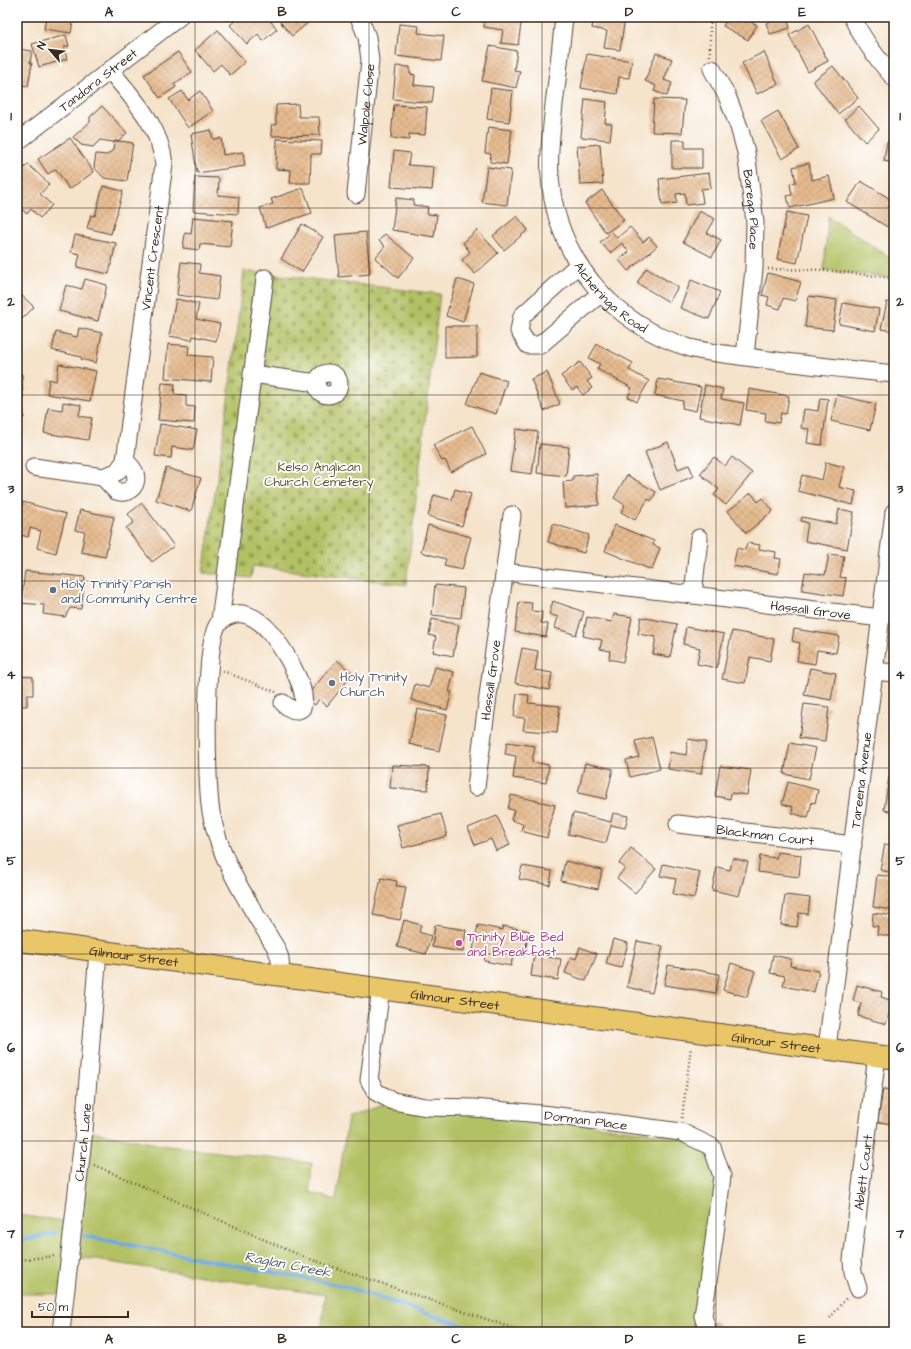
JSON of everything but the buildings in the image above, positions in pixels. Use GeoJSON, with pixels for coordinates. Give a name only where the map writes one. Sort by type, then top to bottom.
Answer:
{"type":"FeatureCollection","features":[{"type":"Feature","properties":{"kind":"main road","name":"Gilmour Street"},"geometry":{"type":"LineString","coordinates":[[17,940],[886,1057]]}},
{"type":"Feature","properties":{"kind":"street","name":"Tandora Street"},"geometry":{"type":"LineString","coordinates":[[17,142],[179,17]]}},
{"type":"Feature","properties":{"kind":"street","name":"Walpole Close"},"geometry":{"type":"LineString","coordinates":[[356,194],[370,60],[367,37],[359,17]]}},
{"type":"Feature","properties":{"kind":"street","name":"Alcheringa Road"},"geometry":{"type":"LineString","coordinates":[[564,17],[549,151],[552,200],[557,218],[578,265],[601,293],[623,313],[660,335],[690,348],[894,374]]}},
{"type":"Feature","properties":{"kind":"street"},"geometry":{"type":"LineString","coordinates":[[852,17],[861,36],[894,78]]}},
{"type":"Feature","properties":{"kind":"street","name":"Barega Place"},"geometry":{"type":"LineString","coordinates":[[712,69],[727,96],[739,127],[746,152],[755,222],[754,269],[745,356]]}},
{"type":"Feature","properties":{"kind":"street","name":"Vincent Crescent"},"geometry":{"type":"LineString","coordinates":[[34,467],[104,477],[117,472],[125,461],[164,164],[161,146],[155,129],[110,70]]}},
{"type":"Feature","properties":{"kind":"street"},"geometry":{"type":"LineString","coordinates":[[578,265],[522,316],[519,331],[528,345],[540,345],[601,293]]}},
{"type":"Feature","properties":{"kind":"street"},"geometry":{"type":"LineString","coordinates":[[265,278],[220,621],[215,630],[210,666],[208,741],[211,811],[214,828],[231,871],[276,948],[280,958],[280,975]]}},
{"type":"Feature","properties":{"kind":"street"},"geometry":{"type":"LineString","coordinates":[[252,374],[317,383]]}},
{"type":"Feature","properties":{"kind":"street","name":"Tareena Avenue"},"geometry":{"type":"LineString","coordinates":[[827,1048],[894,512]]}},
{"type":"Feature","properties":{"kind":"street","name":"Hassall Grove"},"geometry":{"type":"LineString","coordinates":[[476,787],[512,515]]}},
{"type":"Feature","properties":{"kind":"street"},"geometry":{"type":"LineString","coordinates":[[693,595],[700,538]]}},
{"type":"Feature","properties":{"kind":"street","name":"Hassall Grove"},"geometry":{"type":"LineString","coordinates":[[505,572],[881,618]]}},
{"type":"Feature","properties":{"kind":"street"},"geometry":{"type":"LineString","coordinates":[[220,621],[232,614],[246,615],[267,629],[279,644],[292,666],[304,696],[297,709]]}},
{"type":"Feature","properties":{"kind":"street"},"geometry":{"type":"LineString","coordinates":[[875,671],[894,673]]}},
{"type":"Feature","properties":{"kind":"street","name":"Blackman Court"},"geometry":{"type":"LineString","coordinates":[[678,824],[853,845]]}},
{"type":"Feature","properties":{"kind":"street","name":"Church Lane"},"geometry":{"type":"LineString","coordinates":[[61,1332],[80,1166],[98,951]]}},
{"type":"Feature","properties":{"kind":"street","name":"Dorman Place"},"geometry":{"type":"LineString","coordinates":[[381,988],[369,1080],[376,1092],[393,1101],[426,1107],[474,1108],[551,1115],[681,1132],[712,1147],[722,1176],[714,1241],[702,1316],[708,1332]]}},
{"type":"Feature","properties":{"kind":"street","name":"Ablett Court"},"geometry":{"type":"LineString","coordinates":[[858,1288],[853,1272],[852,1260],[886,1057]]}},
{"type":"Feature","properties":{"kind":"path"},"geometry":{"type":"LineString","coordinates":[[710,17],[710,64],[712,69]]}},
{"type":"Feature","properties":{"kind":"path"},"geometry":{"type":"LineString","coordinates":[[754,269],[824,270],[894,278]]}},
{"type":"Feature","properties":{"kind":"path"},"geometry":{"type":"LineString","coordinates":[[219,669],[297,709]]}},
{"type":"Feature","properties":{"kind":"path"},"geometry":{"type":"LineString","coordinates":[[681,1132],[693,1030]]}},
{"type":"Feature","properties":{"kind":"path"},"geometry":{"type":"LineString","coordinates":[[80,1166],[94,1165],[304,1257],[524,1332]]}},
{"type":"Feature","properties":{"kind":"path"},"geometry":{"type":"LineString","coordinates":[[17,1260],[46,1256],[70,1256]]}},
{"type":"Feature","properties":{"kind":"path"},"geometry":{"type":"LineString","coordinates":[[830,1318],[844,1300],[858,1288]]}},
{"type":"Feature","properties":{"kind":"green space"},"geometry":{"type":"Polygon","coordinates":[[[828,216],[885,254],[894,257],[894,278],[824,270],[828,216]]]}},
{"type":"Feature","properties":{"kind":"green space","name":"Kelso Anglican Church Cemetery"},"geometry":{"type":"Polygon","coordinates":[[[244,271],[440,294],[406,585],[253,566],[251,578],[203,573],[224,431],[244,271]]]}},
{"type":"Feature","properties":{"kind":"green space"},"geometry":{"type":"Polygon","coordinates":[[[393,1101],[697,1138],[722,1176],[707,1321],[716,1323],[721,1329],[736,1332],[321,1332],[325,1295],[70,1256],[65,1294],[17,1294],[17,1215],[74,1222],[84,1130],[167,1146],[312,1163],[310,1192],[336,1200],[348,1117],[393,1101]]]}},
{"type":"Feature","properties":{"kind":"waterway","name":"Raglan Creek"},"geometry":{"type":"LineString","coordinates":[[17,1241],[56,1233]]}},
{"type":"Feature","properties":{"kind":"waterway","name":"Raglan Creek"},"geometry":{"type":"LineString","coordinates":[[84,1236],[344,1286],[482,1332]]}},
{"type":"Feature","properties":{"kind":"place","name":"Holy Trinity Parish and Community Centre"},"geometry":{"type":"Point","coordinates":[53,590]}},
{"type":"Feature","properties":{"kind":"place","name":"Holy Trinity Church"},"geometry":{"type":"Point","coordinates":[332,683]}},
{"type":"Feature","properties":{"kind":"place","name":"Trinity Blue Bed and Breakfast"},"geometry":{"type":"Point","coordinates":[459,943]}}]}
